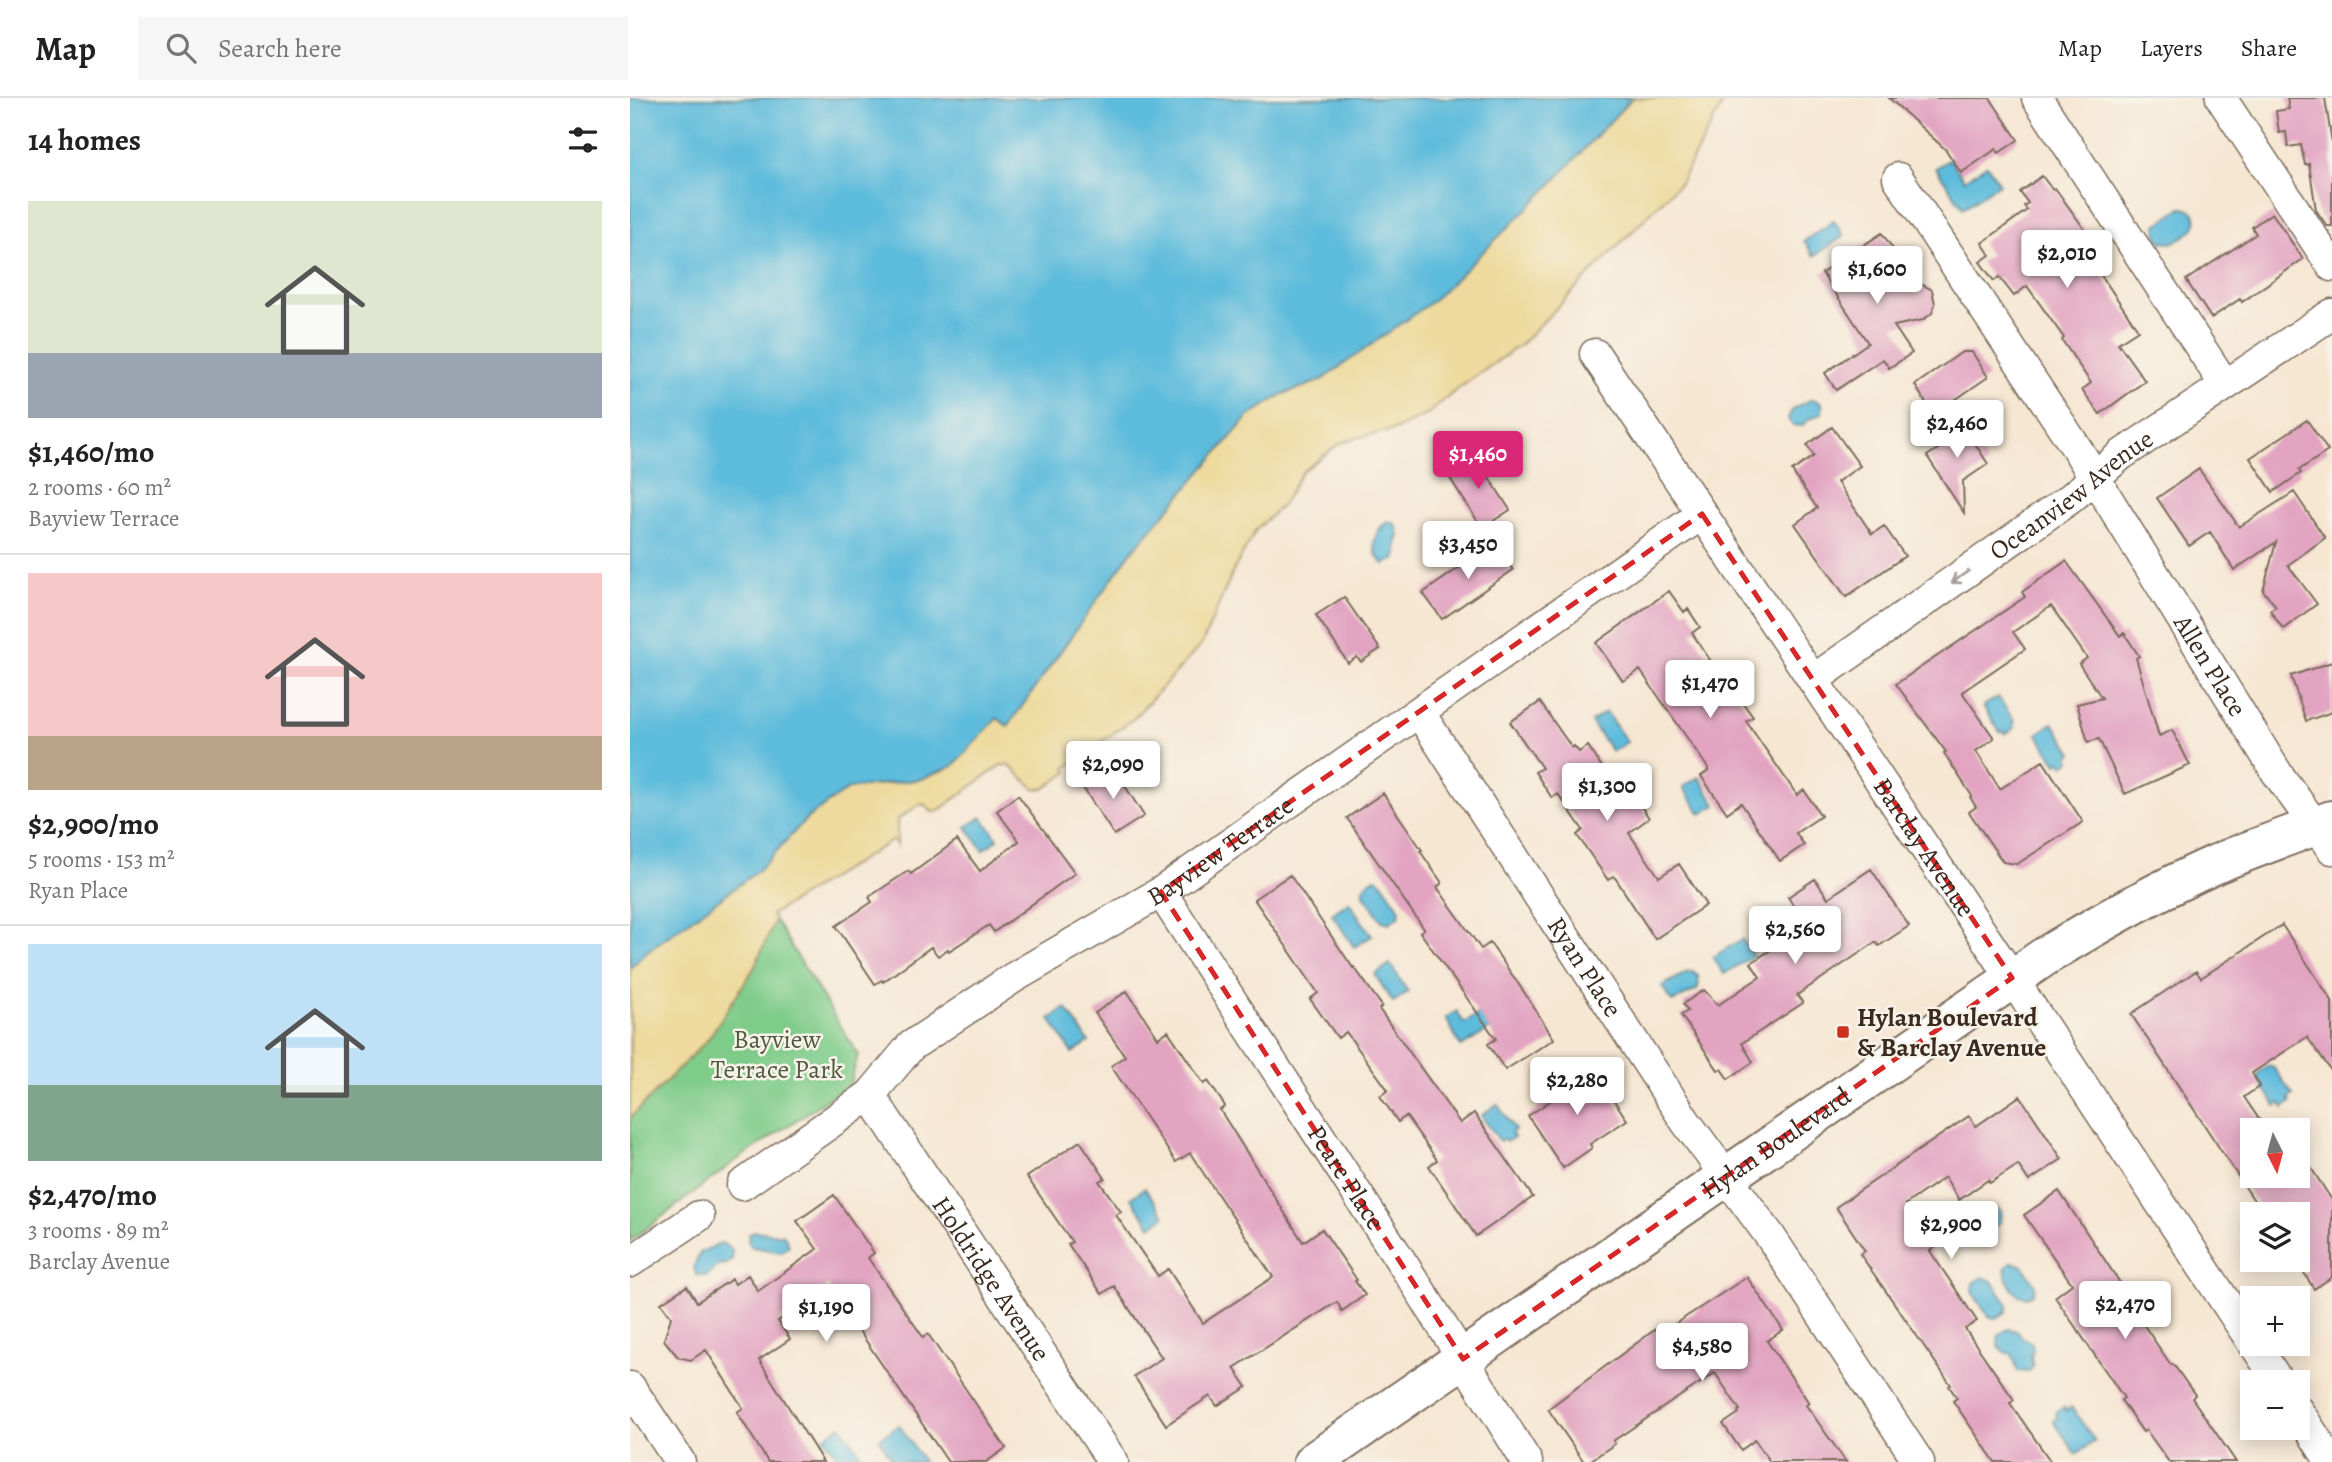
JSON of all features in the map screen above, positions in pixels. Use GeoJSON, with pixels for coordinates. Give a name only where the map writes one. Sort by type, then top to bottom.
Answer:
{"type":"FeatureCollection","features":[{"type":"Feature","properties":{"kind":"main road","name":"Hylan Boulevard"},"geometry":{"type":"LineString","coordinates":[[1313,1462],[1727,1178],[2012,978],[2073,940],[2158,892],[2237,855],[2326,832]]}},
{"type":"Feature","properties":{"kind":"street"},"geometry":{"type":"LineString","coordinates":[[2037,98],[2225,385]]}},
{"type":"Feature","properties":{"kind":"street"},"geometry":{"type":"LineString","coordinates":[[2221,98],[2332,266]]}},
{"type":"Feature","properties":{"kind":"street","name":"Allen Place"},"geometry":{"type":"LineString","coordinates":[[1898,178],[2094,478],[2277,773],[2326,832]]}},
{"type":"Feature","properties":{"kind":"street","name":"Oceanview Avenue"},"geometry":{"type":"LineString","coordinates":[[1813,680],[2071,498],[2121,455],[2332,314]]}},
{"type":"Feature","properties":{"kind":"street","name":"Barclay Avenue"},"geometry":{"type":"LineString","coordinates":[[1595,354],[2240,1323]]}},
{"type":"Feature","properties":{"kind":"street","name":"Bayview Terrace"},"geometry":{"type":"LineString","coordinates":[[742,1185],[870,1095],[911,1046],[1013,978],[1161,892],[1702,514]]}},
{"type":"Feature","properties":{"kind":"street","name":"Ryan Place"},"geometry":{"type":"LineString","coordinates":[[1419,712],[1679,1110],[1770,1236],[1919,1462]]}},
{"type":"Feature","properties":{"kind":"street","name":"Peare Place"},"geometry":{"type":"LineString","coordinates":[[1161,892],[1527,1462]]}},
{"type":"Feature","properties":{"kind":"street","name":"Holdridge Avenue"},"geometry":{"type":"LineString","coordinates":[[870,1095],[1113,1462]]}},
{"type":"Feature","properties":{"kind":"street"},"geometry":{"type":"LineString","coordinates":[[630,1262],[699,1216]]}},
{"type":"Feature","properties":{"kind":"street"},"geometry":{"type":"LineString","coordinates":[[630,1387],[680,1462]]}},
{"type":"Feature","properties":{"kind":"street"},"geometry":{"type":"LineString","coordinates":[[2310,1430],[2331,1462]]}},
{"type":"Feature","properties":{"kind":"highlighted area"},"geometry":{"type":"Polygon","coordinates":[[[1702,514],[2012,978],[1463,1359],[1161,892],[1702,514]]]}},
{"type":"Feature","properties":{"kind":"green space","name":"Bayview Terrace Park"},"geometry":{"type":"Polygon","coordinates":[[[775,920],[858,1055],[850,1084],[734,1162],[630,1241],[630,1118],[708,1039],[754,968],[775,920]]]}},
{"type":"Feature","properties":{"kind":"sand"},"geometry":{"type":"Polygon","coordinates":[[[1632,98],[1727,98],[1680,183],[1520,345],[1426,415],[1394,430],[1339,444],[1302,472],[1282,505],[1256,530],[1234,569],[1202,644],[1134,718],[1066,768],[1068,772],[1044,789],[1034,788],[1009,765],[1001,765],[938,811],[932,812],[920,804],[897,820],[897,846],[893,840],[771,915],[775,920],[754,968],[708,1039],[630,1118],[630,968],[646,952],[759,870],[807,818],[848,789],[921,779],[953,766],[997,717],[1007,726],[1128,556],[1249,416],[1283,394],[1320,381],[1542,194],[1632,98]]]}},
{"type":"Feature","properties":{"kind":"water"},"geometry":{"type":"Polygon","coordinates":[[[630,98],[1632,98],[1542,194],[1434,300],[1320,381],[1283,394],[1249,416],[1128,556],[1008,726],[997,718],[953,766],[921,779],[848,789],[807,818],[759,870],[646,952],[630,968],[630,98]]]}},
{"type":"Feature","properties":{"kind":"water"},"geometry":{"type":"Polygon","coordinates":[[[1950,159],[1964,180],[1987,165],[1999,184],[1963,208],[1936,168],[1950,159]]]}},
{"type":"Feature","properties":{"kind":"water"},"geometry":{"type":"Polygon","coordinates":[[[2181,208],[2192,211],[2196,225],[2172,243],[2162,242],[2156,234],[2157,225],[2181,208]]]}},
{"type":"Feature","properties":{"kind":"water"},"geometry":{"type":"Polygon","coordinates":[[[1834,221],[1844,236],[1814,256],[1804,241],[1834,221]]]}},
{"type":"Feature","properties":{"kind":"water"},"geometry":{"type":"Polygon","coordinates":[[[1813,399],[1822,403],[1822,413],[1802,426],[1792,425],[1788,419],[1792,411],[1813,399]]]}},
{"type":"Feature","properties":{"kind":"water"},"geometry":{"type":"Polygon","coordinates":[[[1388,522],[1396,524],[1399,535],[1395,559],[1384,564],[1376,554],[1375,542],[1379,530],[1388,522]]]}},
{"type":"Feature","properties":{"kind":"water"},"geometry":{"type":"Polygon","coordinates":[[[1998,697],[2015,722],[2015,728],[2005,734],[2000,732],[1983,706],[1998,697]]]}},
{"type":"Feature","properties":{"kind":"water"},"geometry":{"type":"Polygon","coordinates":[[[1606,712],[1627,742],[1612,752],[1591,722],[1606,712]]]}},
{"type":"Feature","properties":{"kind":"water"},"geometry":{"type":"Polygon","coordinates":[[[2053,723],[2073,753],[2069,756],[2071,760],[2064,765],[2061,761],[2057,764],[2037,734],[2053,723]]]}},
{"type":"Feature","properties":{"kind":"water"},"geometry":{"type":"Polygon","coordinates":[[[1699,777],[1716,805],[1701,814],[1683,787],[1699,777]]]}},
{"type":"Feature","properties":{"kind":"water"},"geometry":{"type":"Polygon","coordinates":[[[982,817],[998,839],[983,850],[966,827],[982,817]]]}},
{"type":"Feature","properties":{"kind":"water"},"geometry":{"type":"Polygon","coordinates":[[[1375,878],[1381,881],[1400,909],[1399,916],[1389,923],[1382,921],[1363,893],[1365,885],[1375,878]]]}},
{"type":"Feature","properties":{"kind":"water"},"geometry":{"type":"Polygon","coordinates":[[[1349,902],[1372,936],[1354,947],[1332,914],[1349,902]]]}},
{"type":"Feature","properties":{"kind":"water"},"geometry":{"type":"Polygon","coordinates":[[[1742,939],[1753,956],[1724,974],[1713,957],[1742,939]]]}},
{"type":"Feature","properties":{"kind":"water"},"geometry":{"type":"Polygon","coordinates":[[[1390,964],[1408,992],[1393,1002],[1375,975],[1390,964]]]}},
{"type":"Feature","properties":{"kind":"water"},"geometry":{"type":"Polygon","coordinates":[[[1688,972],[1699,977],[1698,989],[1672,1002],[1662,986],[1688,972]]]}},
{"type":"Feature","properties":{"kind":"water"},"geometry":{"type":"Polygon","coordinates":[[[1066,1008],[1089,1042],[1072,1053],[1050,1019],[1066,1008]]]}},
{"type":"Feature","properties":{"kind":"water"},"geometry":{"type":"Polygon","coordinates":[[[1457,1011],[1464,1023],[1482,1012],[1492,1028],[1461,1047],[1446,1018],[1457,1011]]]}},
{"type":"Feature","properties":{"kind":"water"},"geometry":{"type":"Polygon","coordinates":[[[2269,1066],[2274,1068],[2293,1095],[2289,1098],[2291,1102],[2284,1108],[2281,1103],[2276,1106],[2258,1079],[2258,1073],[2269,1066]]]}},
{"type":"Feature","properties":{"kind":"water"},"geometry":{"type":"Polygon","coordinates":[[[1497,1104],[1515,1130],[1511,1133],[1514,1137],[1506,1142],[1503,1139],[1500,1141],[1481,1116],[1497,1104]]]}},
{"type":"Feature","properties":{"kind":"water"},"geometry":{"type":"Polygon","coordinates":[[[1145,1188],[1165,1216],[1151,1226],[1131,1198],[1145,1188]]]}},
{"type":"Feature","properties":{"kind":"water"},"geometry":{"type":"Polygon","coordinates":[[[1991,1206],[2001,1211],[2000,1222],[1985,1235],[1975,1234],[1968,1222],[1991,1206]]]}},
{"type":"Feature","properties":{"kind":"water"},"geometry":{"type":"Polygon","coordinates":[[[755,1231],[784,1235],[789,1246],[781,1252],[752,1247],[748,1241],[749,1234],[755,1231]]]}},
{"type":"Feature","properties":{"kind":"water"},"geometry":{"type":"Polygon","coordinates":[[[721,1243],[732,1249],[732,1261],[720,1264],[706,1276],[696,1275],[694,1266],[701,1252],[721,1243]]]}},
{"type":"Feature","properties":{"kind":"water"},"geometry":{"type":"Polygon","coordinates":[[[2012,1262],[2023,1266],[2035,1285],[2034,1293],[2023,1296],[2013,1290],[2006,1273],[2006,1267],[2012,1262]]]}},
{"type":"Feature","properties":{"kind":"water"},"geometry":{"type":"Polygon","coordinates":[[[1982,1277],[1991,1280],[2008,1305],[2006,1312],[1997,1318],[1989,1317],[1972,1292],[1973,1283],[1982,1277]]]}},
{"type":"Feature","properties":{"kind":"water"},"geometry":{"type":"Polygon","coordinates":[[[2008,1329],[2018,1331],[2032,1343],[2033,1366],[2029,1372],[2018,1371],[2012,1354],[2000,1348],[2000,1334],[2008,1329]]]}},
{"type":"Feature","properties":{"kind":"water"},"geometry":{"type":"Polygon","coordinates":[[[2064,1407],[2066,1411],[2071,1407],[2095,1441],[2076,1454],[2053,1420],[2058,1417],[2056,1413],[2064,1407]]]}},
{"type":"Feature","properties":{"kind":"water"},"geometry":{"type":"Polygon","coordinates":[[[899,1425],[922,1462],[894,1462],[879,1439],[899,1425]]]}},
{"type":"Feature","properties":{"kind":"water"},"geometry":{"type":"Polygon","coordinates":[[[841,1426],[860,1453],[857,1462],[836,1462],[838,1457],[824,1437],[841,1426]]]}},
{"type":"Feature","properties":{"kind":"building"},"geometry":{"type":"Polygon","coordinates":[[[1889,98],[1990,98],[2018,140],[1999,153],[1996,149],[1961,173],[1946,150],[1889,98]]]}},
{"type":"Feature","properties":{"kind":"building"},"geometry":{"type":"Polygon","coordinates":[[[2287,98],[2325,98],[2332,143],[2332,226],[2327,226],[2316,210],[2309,164],[2305,165],[2301,145],[2288,147],[2286,132],[2279,133],[2276,111],[2289,109],[2287,98]]]}},
{"type":"Feature","properties":{"kind":"building"},"geometry":{"type":"Polygon","coordinates":[[[2042,176],[2052,189],[2055,188],[2093,241],[2083,248],[2138,330],[2118,343],[2145,381],[2100,414],[2082,390],[2091,383],[2062,340],[2064,338],[2027,286],[2014,296],[1999,277],[1994,281],[1980,262],[1990,255],[1982,243],[2027,210],[2024,206],[2028,203],[2020,192],[2042,176]]]}},
{"type":"Feature","properties":{"kind":"building"},"geometry":{"type":"Polygon","coordinates":[[[2272,213],[2303,259],[2242,302],[2240,299],[2211,318],[2186,280],[2256,234],[2252,227],[2272,213]]]}},
{"type":"Feature","properties":{"kind":"building"},"geometry":{"type":"Polygon","coordinates":[[[1882,233],[1914,280],[1932,290],[1935,304],[1932,313],[1923,320],[1894,326],[1912,353],[1889,368],[1883,359],[1836,390],[1825,373],[1868,343],[1822,273],[1882,233]]]}},
{"type":"Feature","properties":{"kind":"building"},"geometry":{"type":"Polygon","coordinates":[[[1962,352],[1972,352],[1988,377],[1933,415],[1915,385],[1962,352]]]}},
{"type":"Feature","properties":{"kind":"building"},"geometry":{"type":"Polygon","coordinates":[[[1960,420],[1988,464],[1963,481],[1964,513],[1927,456],[1947,443],[1940,433],[1960,420]]]}},
{"type":"Feature","properties":{"kind":"building"},"geometry":{"type":"Polygon","coordinates":[[[2307,420],[2328,451],[2273,492],[2250,458],[2307,420]]]}},
{"type":"Feature","properties":{"kind":"building"},"geometry":{"type":"Polygon","coordinates":[[[1832,427],[1860,466],[1837,482],[1872,534],[1884,526],[1905,556],[1846,597],[1795,524],[1817,508],[1792,471],[1814,456],[1807,445],[1832,427]]]}},
{"type":"Feature","properties":{"kind":"building"},"geometry":{"type":"Polygon","coordinates":[[[1474,454],[1510,510],[1482,528],[1446,472],[1474,454]]]}},
{"type":"Feature","properties":{"kind":"building"},"geometry":{"type":"Polygon","coordinates":[[[2199,469],[2239,527],[2294,492],[2325,538],[2288,565],[2317,604],[2283,629],[2270,610],[2276,606],[2263,591],[2276,542],[2234,570],[2210,532],[2189,546],[2157,498],[2199,469]]]}},
{"type":"Feature","properties":{"kind":"building"},"geometry":{"type":"Polygon","coordinates":[[[1494,543],[1513,570],[1442,619],[1423,593],[1494,543]]]}},
{"type":"Feature","properties":{"kind":"building"},"geometry":{"type":"Polygon","coordinates":[[[2066,561],[2120,636],[2124,633],[2139,656],[2136,658],[2159,736],[2172,730],[2190,765],[2125,794],[2099,739],[2088,742],[2077,704],[2102,698],[2079,664],[2087,658],[2051,606],[2013,632],[2025,649],[1962,692],[1994,738],[1976,751],[2000,789],[2043,761],[2083,822],[2017,864],[2003,862],[1969,812],[1976,807],[1970,797],[1972,796],[1944,753],[1946,752],[1896,684],[2025,597],[2022,592],[2066,561]]]}},
{"type":"Feature","properties":{"kind":"building"},"geometry":{"type":"Polygon","coordinates":[[[1669,591],[1684,612],[1688,609],[1700,627],[1692,633],[1730,690],[1732,688],[1753,717],[1746,721],[1797,795],[1804,790],[1821,816],[1796,833],[1804,845],[1780,861],[1741,803],[1727,813],[1701,776],[1708,768],[1640,670],[1623,681],[1596,643],[1669,591]]]}},
{"type":"Feature","properties":{"kind":"building"},"geometry":{"type":"Polygon","coordinates":[[[1344,597],[1380,649],[1361,662],[1357,657],[1348,663],[1316,615],[1344,597]]]}},
{"type":"Feature","properties":{"kind":"building"},"geometry":{"type":"Polygon","coordinates":[[[2332,662],[2332,712],[2306,721],[2291,676],[2332,662]]]}},
{"type":"Feature","properties":{"kind":"building"},"geometry":{"type":"Polygon","coordinates":[[[1540,702],[1572,748],[1574,746],[1579,752],[1588,746],[1614,785],[1623,779],[1649,818],[1629,833],[1659,877],[1679,864],[1706,905],[1655,939],[1614,876],[1608,880],[1577,835],[1583,830],[1558,794],[1552,798],[1535,772],[1542,768],[1510,722],[1540,702]]]}},
{"type":"Feature","properties":{"kind":"building"},"geometry":{"type":"Polygon","coordinates":[[[1113,767],[1144,816],[1114,835],[1082,786],[1113,767]]]}},
{"type":"Feature","properties":{"kind":"building"},"geometry":{"type":"Polygon","coordinates":[[[1383,793],[1442,883],[1437,887],[1481,949],[1490,943],[1554,1039],[1505,1070],[1488,1044],[1496,1039],[1420,932],[1424,929],[1347,818],[1383,793]]]}},
{"type":"Feature","properties":{"kind":"building"},"geometry":{"type":"Polygon","coordinates":[[[1018,795],[1075,873],[994,932],[989,925],[938,956],[931,947],[883,982],[882,980],[875,984],[836,926],[872,902],[869,897],[908,871],[911,874],[957,840],[980,871],[1019,841],[997,811],[1018,795]]]}},
{"type":"Feature","properties":{"kind":"building"},"geometry":{"type":"Polygon","coordinates":[[[1871,869],[1909,926],[1879,946],[1876,942],[1797,995],[1803,1003],[1742,1043],[1753,1062],[1728,1079],[1721,1069],[1718,1070],[1681,1015],[1688,1011],[1683,1004],[1704,990],[1718,1005],[1760,977],[1751,963],[1807,926],[1788,897],[1815,879],[1828,898],[1871,869]]]}},
{"type":"Feature","properties":{"kind":"building"},"geometry":{"type":"Polygon","coordinates":[[[1290,875],[1382,1006],[1379,1009],[1460,1123],[1474,1113],[1533,1197],[1476,1236],[1429,1166],[1437,1160],[1406,1116],[1398,1122],[1380,1096],[1388,1090],[1346,1032],[1338,1038],[1310,999],[1318,993],[1254,899],[1290,875]]]}},
{"type":"Feature","properties":{"kind":"building"},"geometry":{"type":"Polygon","coordinates":[[[2282,925],[2332,1001],[2332,1072],[2307,1037],[2252,1073],[2260,1086],[2244,1097],[2258,1118],[2240,1118],[2240,1179],[2131,1014],[2196,971],[2201,978],[2282,925]]]}},
{"type":"Feature","properties":{"kind":"building"},"geometry":{"type":"Polygon","coordinates":[[[1127,991],[1158,1038],[1168,1031],[1204,1084],[1208,1081],[1225,1106],[1220,1110],[1303,1242],[1322,1229],[1365,1295],[1342,1311],[1337,1302],[1234,1368],[1247,1387],[1217,1406],[1210,1396],[1166,1425],[1134,1376],[1162,1358],[1114,1286],[1102,1294],[1068,1244],[1072,1242],[1027,1177],[1080,1141],[1105,1178],[1099,1181],[1121,1212],[1116,1215],[1158,1276],[1168,1269],[1203,1323],[1273,1277],[1190,1153],[1176,1162],[1111,1066],[1125,1056],[1095,1013],[1127,991]]]}},
{"type":"Feature","properties":{"kind":"building"},"geometry":{"type":"Polygon","coordinates":[[[1591,1066],[1627,1120],[1590,1144],[1592,1148],[1563,1168],[1528,1116],[1565,1091],[1562,1085],[1591,1066]]]}},
{"type":"Feature","properties":{"kind":"building"},"geometry":{"type":"Polygon","coordinates":[[[2020,1096],[2062,1159],[2029,1181],[2018,1165],[1990,1183],[1988,1180],[1959,1200],[1945,1177],[1906,1204],[1935,1247],[1930,1251],[1977,1321],[1965,1329],[2014,1400],[2010,1403],[2051,1462],[1995,1462],[1953,1401],[1957,1398],[1949,1386],[1951,1385],[1860,1254],[1865,1251],[1836,1207],[1969,1116],[1976,1126],[2020,1096]]]}},
{"type":"Feature","properties":{"kind":"building"},"geometry":{"type":"Polygon","coordinates":[[[2310,1166],[2332,1200],[2332,1277],[2314,1289],[2304,1272],[2310,1272],[2310,1202],[2255,1202],[2246,1188],[2310,1188],[2310,1166]]]}},
{"type":"Feature","properties":{"kind":"building"},"geometry":{"type":"Polygon","coordinates":[[[2059,1191],[2142,1316],[2139,1318],[2195,1395],[2192,1398],[2236,1462],[2169,1462],[2146,1430],[2143,1432],[2121,1400],[2124,1398],[2055,1297],[2072,1284],[2024,1215],[2059,1191]]]}},
{"type":"Feature","properties":{"kind":"building"},"geometry":{"type":"Polygon","coordinates":[[[834,1195],[874,1253],[868,1258],[923,1337],[928,1334],[1006,1448],[986,1462],[948,1462],[828,1285],[778,1321],[790,1339],[759,1360],[823,1462],[768,1462],[737,1412],[743,1408],[706,1350],[691,1360],[678,1357],[664,1340],[671,1317],[661,1303],[687,1286],[697,1302],[732,1279],[735,1284],[748,1275],[758,1291],[817,1249],[797,1221],[834,1195]]]}},
{"type":"Feature","properties":{"kind":"building"},"geometry":{"type":"Polygon","coordinates":[[[1747,1277],[1783,1330],[1767,1341],[1809,1403],[1806,1405],[1846,1462],[1770,1462],[1755,1440],[1741,1450],[1723,1424],[1740,1410],[1715,1373],[1613,1441],[1615,1444],[1584,1462],[1548,1409],[1661,1325],[1664,1331],[1747,1277]]]}},
{"type":"Feature","properties":{"kind":"place","name":"Hylan Boulevard & Barclay Avenue"},"geometry":{"type":"Point","coordinates":[1843,1032]}}]}
